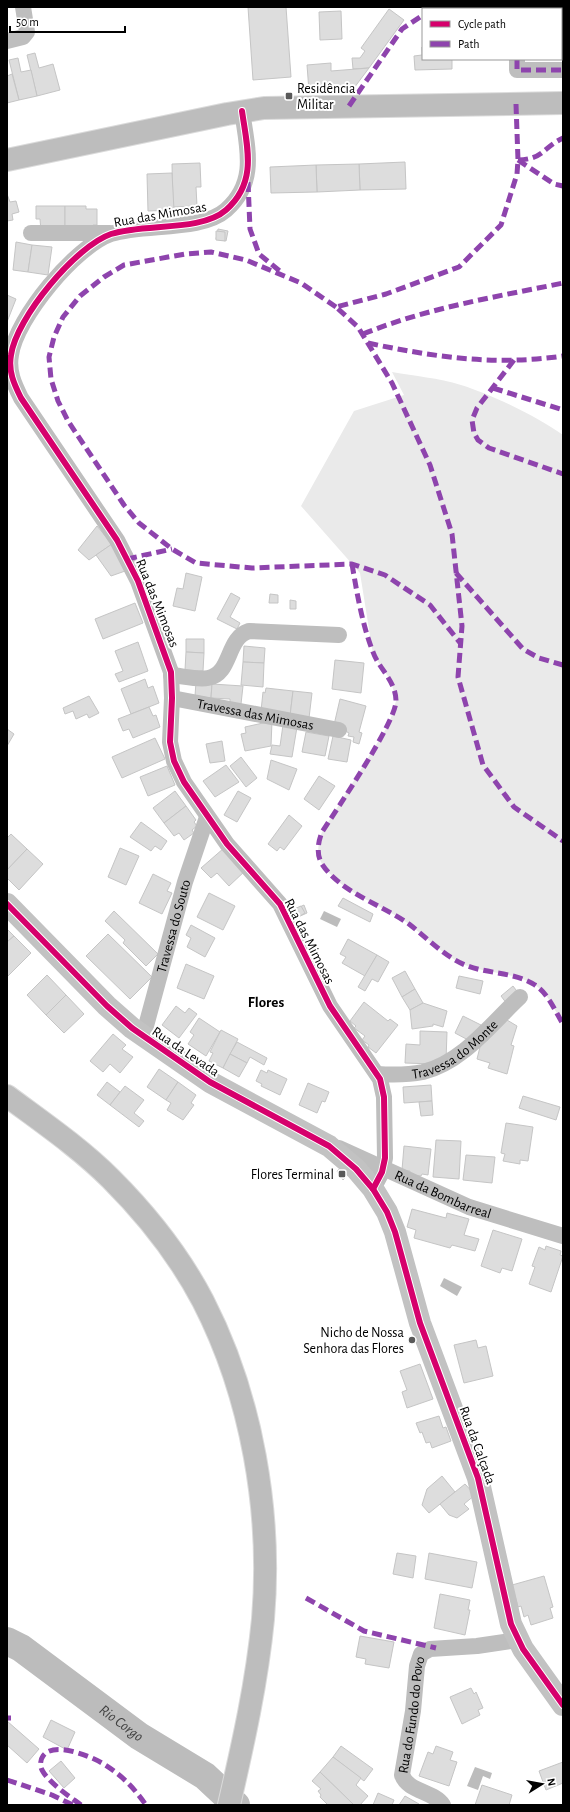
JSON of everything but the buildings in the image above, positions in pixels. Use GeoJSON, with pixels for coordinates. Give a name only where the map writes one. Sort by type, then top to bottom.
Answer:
{"type":"FeatureCollection","features":[{"type":"Feature","properties":{"kind":"main road"},"geometry":{"type":"LineString","coordinates":[[7,160],[242,111],[285,106],[563,103]]}},
{"type":"Feature","properties":{"kind":"main road"},"geometry":{"type":"LineString","coordinates":[[7,1096],[71,1144],[110,1178],[145,1216],[176,1258],[203,1301],[223,1346],[249,1431],[259,1483],[257,1529],[246,1656],[237,1716],[217,1805]]}},
{"type":"Feature","properties":{"kind":"main road"},"geometry":{"type":"LineString","coordinates":[[7,1112],[75,1163],[115,1201],[145,1237],[174,1278],[204,1337],[221,1378],[236,1423],[244,1470],[257,1529],[264,1594],[260,1641],[246,1729],[229,1805]]}},
{"type":"Feature","properties":{"kind":"street"},"geometry":{"type":"LineString","coordinates":[[7,41],[23,37],[27,32],[23,7]]}},
{"type":"Feature","properties":{"kind":"street"},"geometry":{"type":"LineString","coordinates":[[517,60],[517,70],[563,70]]}},
{"type":"Feature","properties":{"kind":"street","name":"Rua das Mimosas"},"geometry":{"type":"LineString","coordinates":[[242,111],[249,160],[247,174],[242,189],[226,210],[215,217],[204,221],[114,233],[98,240],[81,253],[36,303],[16,334],[11,355],[10,369],[14,384],[25,405],[122,548],[141,587],[171,674],[172,698],[169,733],[174,761],[184,782],[227,844],[280,904],[330,1006],[377,1074],[384,1097],[386,1152],[383,1168],[373,1189]]}},
{"type":"Feature","properties":{"kind":"street"},"geometry":{"type":"LineString","coordinates":[[32,233],[114,233]]}},
{"type":"Feature","properties":{"kind":"street"},"geometry":{"type":"LineString","coordinates":[[171,674],[206,678],[216,675],[223,668],[235,642],[243,634],[249,631],[340,635]]}},
{"type":"Feature","properties":{"kind":"street","name":"Travessa das Mimosas"},"geometry":{"type":"LineString","coordinates":[[172,698],[339,730]]}},
{"type":"Feature","properties":{"kind":"street","name":"Travessa do Souto"},"geometry":{"type":"LineString","coordinates":[[143,1037],[185,882],[207,817]]}},
{"type":"Feature","properties":{"kind":"street","name":"Rua da Levada"},"geometry":{"type":"LineString","coordinates":[[7,904],[113,1012],[143,1037],[215,1085],[329,1146],[342,1157],[373,1189]]}},
{"type":"Feature","properties":{"kind":"street","name":"Travessa do Monte"},"geometry":{"type":"LineString","coordinates":[[377,1074],[415,1073],[443,1064],[460,1054],[520,997]]}},
{"type":"Feature","properties":{"kind":"street","name":"Rua da Bombarreal"},"geometry":{"type":"LineString","coordinates":[[305,1133],[469,1206],[563,1236]]}},
{"type":"Feature","properties":{"kind":"street","name":"Rua da Calçada"},"geometry":{"type":"LineString","coordinates":[[373,1189],[387,1212],[395,1232],[423,1332],[478,1478],[487,1513],[503,1596],[517,1640],[563,1704]]}},
{"type":"Feature","properties":{"kind":"street","name":"Rua do Fundo do Povo"},"geometry":{"type":"LineString","coordinates":[[443,1805],[439,1800],[408,1783],[402,1775],[413,1714],[417,1666],[420,1656],[425,1650],[430,1649],[477,1646],[517,1640]]}},
{"type":"Feature","properties":{"kind":"shaded area"},"geometry":{"type":"Polygon","coordinates":[[[392,372],[426,377],[473,389],[527,413],[563,435],[563,1024],[540,988],[527,981],[510,975],[474,968],[457,961],[443,952],[409,924],[339,883],[330,874],[320,860],[318,852],[319,840],[322,832],[389,724],[396,701],[391,681],[373,654],[360,573],[301,506],[354,411],[404,395],[392,372]]]}},
{"type":"Feature","properties":{"kind":"shaded area"},"geometry":{"type":"Polygon","coordinates":[[[324,911],[341,919],[337,927],[320,919],[324,911]]]}},
{"type":"Feature","properties":{"kind":"shaded area"},"geometry":{"type":"Polygon","coordinates":[[[444,1278],[462,1287],[457,1296],[440,1286],[444,1278]]]}},
{"type":"Feature","properties":{"kind":"shaded area"},"geometry":{"type":"Polygon","coordinates":[[[475,1767],[492,1773],[490,1779],[483,1776],[478,1790],[467,1786],[475,1767]]]}},
{"type":"Feature","properties":{"kind":"waterway","name":"Rio Corgo"},"geometry":{"type":"LineString","coordinates":[[7,1641],[21,1648],[139,1736],[205,1776],[236,1805]]}},
{"type":"Feature","properties":{"kind":"marked path"},"geometry":{"type":"LineString","coordinates":[[349,106],[402,29],[422,16]]}},
{"type":"Feature","properties":{"kind":"marked path"},"geometry":{"type":"LineString","coordinates":[[517,60],[517,70],[563,70]]}},
{"type":"Feature","properties":{"kind":"marked path"},"geometry":{"type":"LineString","coordinates":[[516,104],[517,174],[501,225],[459,267],[386,294],[336,307],[358,327],[392,383],[430,465],[452,534],[462,626],[458,677],[483,765],[514,807],[563,841]]}},
{"type":"Feature","properties":{"kind":"marked path"},"geometry":{"type":"LineString","coordinates":[[518,160],[533,158],[563,138]]}},
{"type":"Feature","properties":{"kind":"marked path"},"geometry":{"type":"LineString","coordinates":[[518,160],[554,184],[563,186]]}},
{"type":"Feature","properties":{"kind":"marked path"},"geometry":{"type":"LineString","coordinates":[[248,182],[250,229],[259,254],[281,272]]}},
{"type":"Feature","properties":{"kind":"marked path"},"geometry":{"type":"LineString","coordinates":[[336,307],[301,283],[246,260],[211,252],[185,254],[124,265],[104,277],[80,296],[63,317],[54,337],[49,357],[51,379],[58,401],[68,421],[124,505],[139,523],[172,549],[196,563],[252,568],[352,564],[385,575],[430,605],[461,644]]}},
{"type":"Feature","properties":{"kind":"marked path"},"geometry":{"type":"LineString","coordinates":[[363,334],[436,310],[563,283]]}},
{"type":"Feature","properties":{"kind":"marked path"},"geometry":{"type":"LineString","coordinates":[[368,343],[441,356],[489,360],[538,359],[563,356]]}},
{"type":"Feature","properties":{"kind":"marked path"},"geometry":{"type":"LineString","coordinates":[[514,360],[477,408],[472,420],[474,433],[478,440],[489,448],[563,474]]}},
{"type":"Feature","properties":{"kind":"marked path"},"geometry":{"type":"LineString","coordinates":[[493,388],[563,410]]}},
{"type":"Feature","properties":{"kind":"marked path"},"geometry":{"type":"LineString","coordinates":[[127,559],[172,549]]}},
{"type":"Feature","properties":{"kind":"marked path"},"geometry":{"type":"LineString","coordinates":[[352,564],[360,608],[369,641],[376,658],[393,687],[396,701],[387,727],[377,746],[322,832],[318,848],[320,860],[330,874],[339,883],[409,924],[443,952],[457,961],[474,968],[510,975],[527,981],[540,988],[563,1024]]}},
{"type":"Feature","properties":{"kind":"marked path"},"geometry":{"type":"LineString","coordinates":[[456,573],[523,649],[539,658],[563,665]]}},
{"type":"Feature","properties":{"kind":"marked path"},"geometry":{"type":"LineString","coordinates":[[306,1598],[364,1631],[436,1648]]}},
{"type":"Feature","properties":{"kind":"marked path"},"geometry":{"type":"LineString","coordinates":[[81,1805],[45,1775],[42,1770],[41,1759],[48,1752],[55,1750],[72,1751],[102,1763],[127,1782],[146,1805]]}},
{"type":"Feature","properties":{"kind":"marked path"},"geometry":{"type":"LineString","coordinates":[[7,1780],[52,1795],[73,1805]]}},
{"type":"Feature","properties":{"kind":"cycle path"},"geometry":{"type":"LineString","coordinates":[[242,111],[248,151],[248,164],[243,188],[226,210],[215,217],[202,221],[124,231],[111,234],[97,241],[65,268],[36,304],[24,322],[15,340],[10,366],[14,382],[21,398],[117,540],[138,581],[171,672],[172,698],[170,742],[174,761],[184,782],[227,844],[280,904],[330,1006],[380,1079],[384,1097],[385,1158],[382,1172],[373,1189]]}},
{"type":"Feature","properties":{"kind":"cycle path"},"geometry":{"type":"LineString","coordinates":[[7,904],[107,1006],[132,1028],[210,1082],[329,1146],[356,1169],[373,1189],[387,1212],[395,1232],[420,1323],[478,1478],[511,1624],[523,1649],[563,1705]]}},
{"type":"Feature","properties":{"kind":"place","name":"Residência Militar"},"geometry":{"type":"Point","coordinates":[289,96]}},
{"type":"Feature","properties":{"kind":"place","name":"Flores Terminal"},"geometry":{"type":"Point","coordinates":[342,1174]}},
{"type":"Feature","properties":{"kind":"place","name":"Nicho de Nossa Senhora das Flores"},"geometry":{"type":"Point","coordinates":[412,1340]}},
{"type":"Feature","properties":{"kind":"district","name":"Flores"},"geometry":{"type":"Point","coordinates":[266,1002]}}]}
